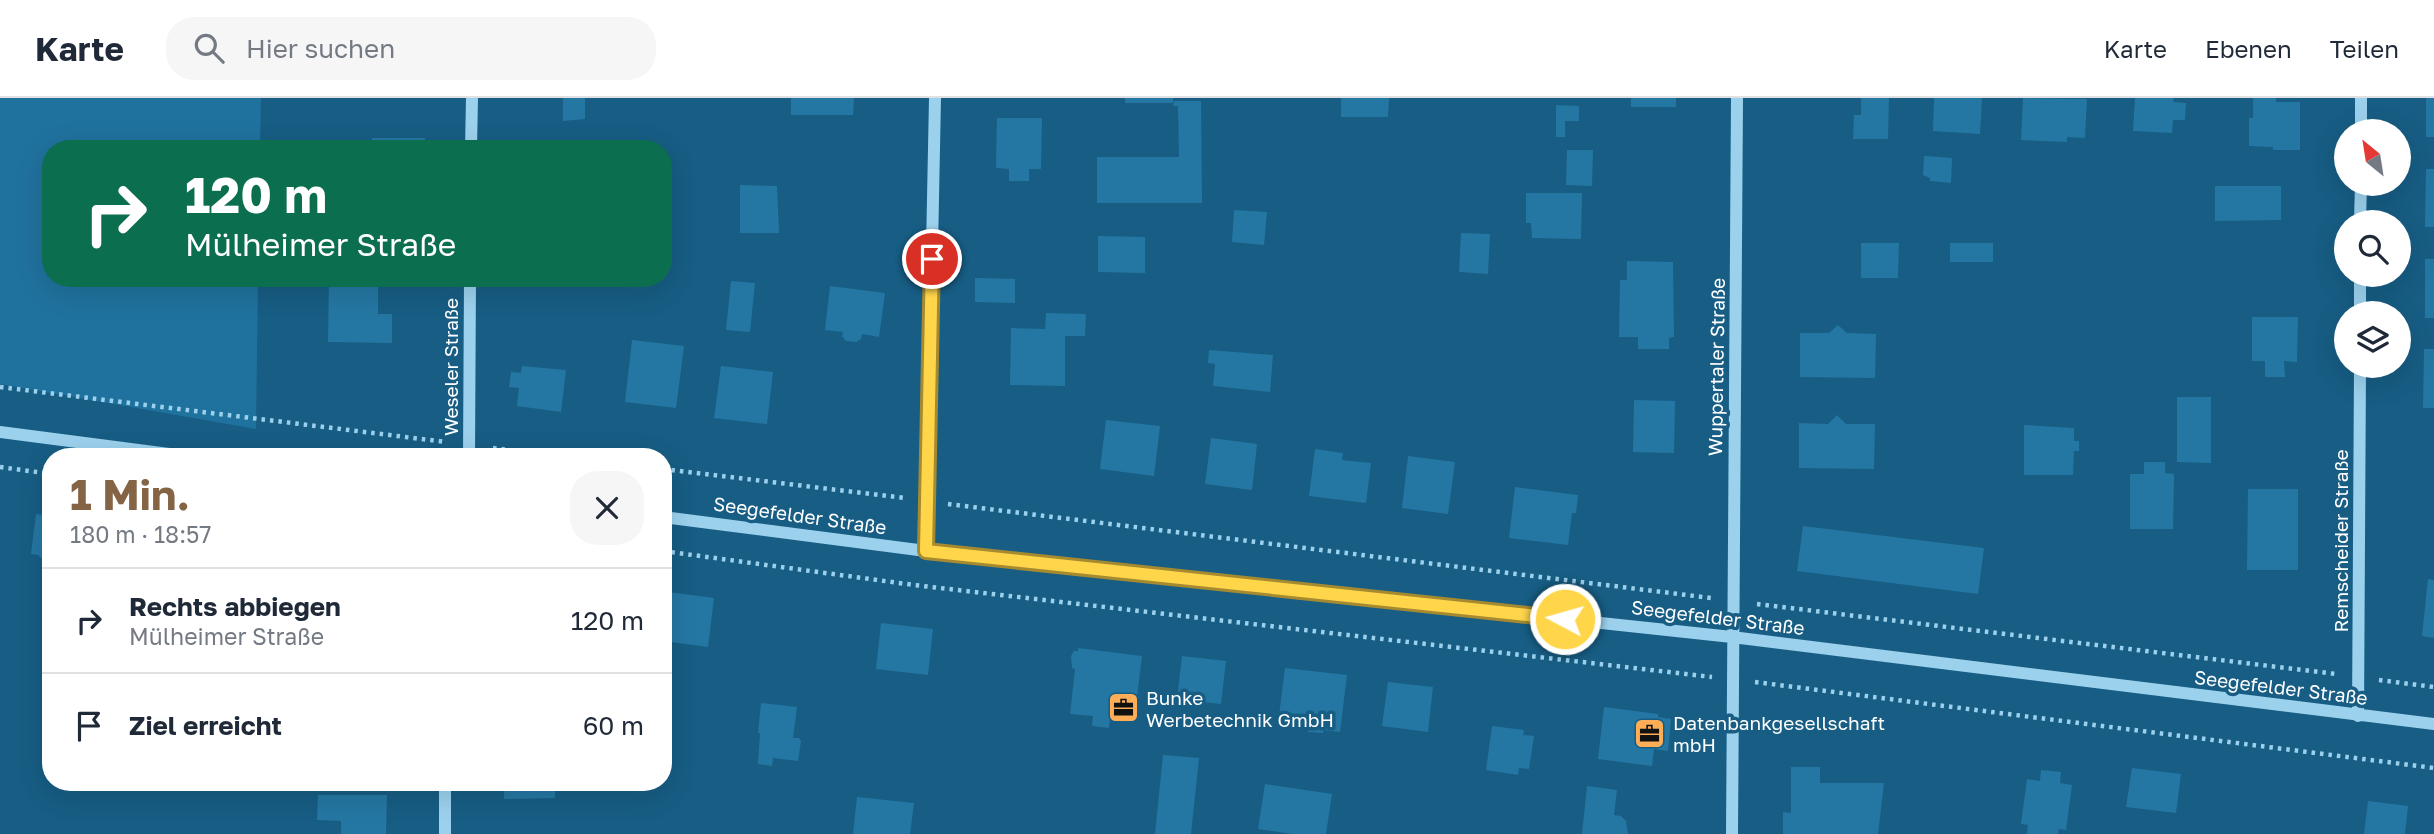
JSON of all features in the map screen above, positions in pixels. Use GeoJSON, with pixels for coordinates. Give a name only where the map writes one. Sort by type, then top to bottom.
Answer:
{"type":"FeatureCollection","features":[{"type":"Feature","properties":{"kind":"street"},"geometry":{"type":"LineString","coordinates":[[471,140],[472,98]]}},
{"type":"Feature","properties":{"kind":"street"},"geometry":{"type":"LineString","coordinates":[[926,551],[935,98]]}},
{"type":"Feature","properties":{"kind":"street","name":"Wuppertaler Straße"},"geometry":{"type":"LineString","coordinates":[[1732,834],[1737,98]]}},
{"type":"Feature","properties":{"kind":"street"},"geometry":{"type":"LineString","coordinates":[[2361,98],[2361,119]]}},
{"type":"Feature","properties":{"kind":"street","name":"Weseler Straße"},"geometry":{"type":"LineString","coordinates":[[469,448],[470,287]]}},
{"type":"Feature","properties":{"kind":"street","name":"Remscheider Straße"},"geometry":{"type":"LineString","coordinates":[[2358,716],[2360,378]]}},
{"type":"Feature","properties":{"kind":"street"},"geometry":{"type":"LineString","coordinates":[[0,432],[123,448]]}},
{"type":"Feature","properties":{"kind":"street","name":"Seegefelder Straße"},"geometry":{"type":"LineString","coordinates":[[672,518],[926,551],[1732,637],[2434,724]]}},
{"type":"Feature","properties":{"kind":"street"},"geometry":{"type":"LineString","coordinates":[[445,791],[445,834]]}},
{"type":"Feature","properties":{"kind":"path"},"geometry":{"type":"LineString","coordinates":[[0,387],[447,448]]}},
{"type":"Feature","properties":{"kind":"path"},"geometry":{"type":"LineString","coordinates":[[0,467],[42,473]]}},
{"type":"Feature","properties":{"kind":"path"},"geometry":{"type":"LineString","coordinates":[[672,470],[2434,687]]}},
{"type":"Feature","properties":{"kind":"path"},"geometry":{"type":"LineString","coordinates":[[672,552],[928,586],[1732,679],[2434,768]]}},
{"type":"Feature","properties":{"kind":"shaded area"},"geometry":{"type":"Polygon","coordinates":[[[0,98],[261,98],[260,140],[42,140],[42,287],[258,287],[256,429],[0,384],[0,98]]]}},
{"type":"Feature","properties":{"kind":"building"},"geometry":{"type":"Polygon","coordinates":[[[563,98],[585,98],[585,119],[563,121],[563,98]]]}},
{"type":"Feature","properties":{"kind":"building"},"geometry":{"type":"Polygon","coordinates":[[[791,98],[854,98],[853,115],[791,115],[791,98]]]}},
{"type":"Feature","properties":{"kind":"building"},"geometry":{"type":"Polygon","coordinates":[[[1125,98],[1173,98],[1173,103],[1125,103],[1125,98]]]}},
{"type":"Feature","properties":{"kind":"building"},"geometry":{"type":"Polygon","coordinates":[[[1341,98],[1389,98],[1388,117],[1341,117],[1341,98]]]}},
{"type":"Feature","properties":{"kind":"building"},"geometry":{"type":"Polygon","coordinates":[[[1631,98],[1676,98],[1676,107],[1631,107],[1631,98]]]}},
{"type":"Feature","properties":{"kind":"building"},"geometry":{"type":"Polygon","coordinates":[[[1861,98],[1889,98],[1888,139],[1853,139],[1854,115],[1861,115],[1861,98]]]}},
{"type":"Feature","properties":{"kind":"building"},"geometry":{"type":"Polygon","coordinates":[[[1934,98],[1982,98],[1980,134],[1933,131],[1934,98]]]}},
{"type":"Feature","properties":{"kind":"building"},"geometry":{"type":"Polygon","coordinates":[[[2023,98],[2087,99],[2085,138],[2067,137],[2067,142],[2021,140],[2023,98]]]}},
{"type":"Feature","properties":{"kind":"building"},"geometry":{"type":"Polygon","coordinates":[[[2135,98],[2174,98],[2173,102],[2186,103],[2185,120],[2173,120],[2172,133],[2133,131],[2135,98]]]}},
{"type":"Feature","properties":{"kind":"building"},"geometry":{"type":"Polygon","coordinates":[[[2253,98],[2300,102],[2300,150],[2273,150],[2273,147],[2249,146],[2249,118],[2253,118],[2253,98]]]}},
{"type":"Feature","properties":{"kind":"building"},"geometry":{"type":"Polygon","coordinates":[[[2426,98],[2434,98],[2434,137],[2426,137],[2426,98]]]}},
{"type":"Feature","properties":{"kind":"building"},"geometry":{"type":"Polygon","coordinates":[[[1174,101],[1201,101],[1202,203],[1097,203],[1097,157],[1179,157],[1178,106],[1173,106],[1174,101]]]}},
{"type":"Feature","properties":{"kind":"building"},"geometry":{"type":"Polygon","coordinates":[[[1556,105],[1579,106],[1579,121],[1565,121],[1565,137],[1556,137],[1556,105]]]}},
{"type":"Feature","properties":{"kind":"building"},"geometry":{"type":"Polygon","coordinates":[[[997,118],[1042,118],[1041,169],[1029,169],[1029,181],[1009,181],[1009,169],[996,168],[997,118]]]}},
{"type":"Feature","properties":{"kind":"building"},"geometry":{"type":"Polygon","coordinates":[[[372,138],[425,138],[425,140],[372,138]]]}},
{"type":"Feature","properties":{"kind":"building"},"geometry":{"type":"Polygon","coordinates":[[[1567,150],[1593,150],[1592,186],[1566,185],[1567,150]]]}},
{"type":"Feature","properties":{"kind":"building"},"geometry":{"type":"Polygon","coordinates":[[[1924,156],[1952,158],[1951,183],[1930,181],[1930,178],[1923,175],[1924,156]]]}},
{"type":"Feature","properties":{"kind":"building"},"geometry":{"type":"Polygon","coordinates":[[[2426,169],[2434,169],[2434,227],[2425,227],[2426,169]]]}},
{"type":"Feature","properties":{"kind":"building"},"geometry":{"type":"Polygon","coordinates":[[[740,185],[777,186],[779,233],[740,233],[740,185]]]}},
{"type":"Feature","properties":{"kind":"building"},"geometry":{"type":"Polygon","coordinates":[[[2215,186],[2281,186],[2281,220],[2215,221],[2215,186]]]}},
{"type":"Feature","properties":{"kind":"building"},"geometry":{"type":"Polygon","coordinates":[[[1526,193],[1582,193],[1581,239],[1532,238],[1531,223],[1526,223],[1526,193]]]}},
{"type":"Feature","properties":{"kind":"building"},"geometry":{"type":"Polygon","coordinates":[[[1234,210],[1267,212],[1264,245],[1232,242],[1234,210]]]}},
{"type":"Feature","properties":{"kind":"building"},"geometry":{"type":"Polygon","coordinates":[[[1461,233],[1490,234],[1488,274],[1459,272],[1461,233]]]}},
{"type":"Feature","properties":{"kind":"building"},"geometry":{"type":"Polygon","coordinates":[[[1098,236],[1145,237],[1145,273],[1098,272],[1098,236]]]}},
{"type":"Feature","properties":{"kind":"building"},"geometry":{"type":"Polygon","coordinates":[[[1861,243],[1899,243],[1898,278],[1861,278],[1861,243]]]}},
{"type":"Feature","properties":{"kind":"building"},"geometry":{"type":"Polygon","coordinates":[[[1950,243],[1993,243],[1993,262],[1950,262],[1950,243]]]}},
{"type":"Feature","properties":{"kind":"building"},"geometry":{"type":"Polygon","coordinates":[[[2425,259],[2434,259],[2434,318],[2425,318],[2425,259]]]}},
{"type":"Feature","properties":{"kind":"building"},"geometry":{"type":"Polygon","coordinates":[[[1627,261],[1673,262],[1674,337],[1669,338],[1669,349],[1638,349],[1638,337],[1619,337],[1620,280],[1627,280],[1627,261]]]}},
{"type":"Feature","properties":{"kind":"building"},"geometry":{"type":"Polygon","coordinates":[[[975,278],[1015,279],[1015,303],[975,302],[975,278]]]}},
{"type":"Feature","properties":{"kind":"building"},"geometry":{"type":"Polygon","coordinates":[[[731,281],[755,283],[750,332],[726,330],[731,281]]]}},
{"type":"Feature","properties":{"kind":"building"},"geometry":{"type":"Polygon","coordinates":[[[830,286],[885,293],[879,337],[862,334],[861,339],[856,342],[846,341],[842,336],[843,332],[825,330],[830,286]]]}},
{"type":"Feature","properties":{"kind":"building"},"geometry":{"type":"Polygon","coordinates":[[[329,287],[378,287],[378,314],[392,314],[392,343],[328,342],[329,287]]]}},
{"type":"Feature","properties":{"kind":"building"},"geometry":{"type":"Polygon","coordinates":[[[1046,313],[1086,314],[1085,336],[1065,336],[1065,386],[1010,385],[1011,328],[1045,329],[1046,313]]]}},
{"type":"Feature","properties":{"kind":"building"},"geometry":{"type":"Polygon","coordinates":[[[2252,317],[2298,317],[2297,362],[2284,361],[2285,377],[2265,377],[2265,361],[2252,361],[2252,317]]]}},
{"type":"Feature","properties":{"kind":"building"},"geometry":{"type":"Polygon","coordinates":[[[1838,325],[1847,333],[1876,334],[1875,378],[1800,377],[1800,333],[1829,333],[1838,325]]]}},
{"type":"Feature","properties":{"kind":"building"},"geometry":{"type":"Polygon","coordinates":[[[632,340],[684,346],[676,408],[625,402],[632,340]]]}},
{"type":"Feature","properties":{"kind":"building"},"geometry":{"type":"Polygon","coordinates":[[[2424,349],[2434,349],[2434,408],[2423,408],[2424,349]]]}},
{"type":"Feature","properties":{"kind":"building"},"geometry":{"type":"Polygon","coordinates":[[[1209,350],[1273,355],[1270,392],[1213,386],[1215,364],[1208,363],[1209,350]]]}},
{"type":"Feature","properties":{"kind":"building"},"geometry":{"type":"Polygon","coordinates":[[[522,366],[566,370],[561,412],[517,406],[519,388],[509,387],[511,372],[521,373],[522,366]]]}},
{"type":"Feature","properties":{"kind":"building"},"geometry":{"type":"Polygon","coordinates":[[[721,366],[773,372],[767,424],[714,418],[721,366]]]}},
{"type":"Feature","properties":{"kind":"building"},"geometry":{"type":"Polygon","coordinates":[[[2177,397],[2211,397],[2211,463],[2177,462],[2177,397]]]}},
{"type":"Feature","properties":{"kind":"building"},"geometry":{"type":"Polygon","coordinates":[[[1634,400],[1675,401],[1674,453],[1633,452],[1634,400]]]}},
{"type":"Feature","properties":{"kind":"building"},"geometry":{"type":"Polygon","coordinates":[[[1837,415],[1846,424],[1875,424],[1874,469],[1799,468],[1799,423],[1828,424],[1837,415]]]}},
{"type":"Feature","properties":{"kind":"building"},"geometry":{"type":"Polygon","coordinates":[[[1106,420],[1160,426],[1154,476],[1100,469],[1106,420]]]}},
{"type":"Feature","properties":{"kind":"building"},"geometry":{"type":"Polygon","coordinates":[[[2024,425],[2074,428],[2074,441],[2079,441],[2079,451],[2074,451],[2073,475],[2024,475],[2024,425]]]}},
{"type":"Feature","properties":{"kind":"building"},"geometry":{"type":"Polygon","coordinates":[[[1211,438],[1257,444],[1252,490],[1205,484],[1211,438]]]}},
{"type":"Feature","properties":{"kind":"building"},"geometry":{"type":"Polygon","coordinates":[[[1315,449],[1343,453],[1342,460],[1371,463],[1366,503],[1309,496],[1315,449]]]}},
{"type":"Feature","properties":{"kind":"building"},"geometry":{"type":"Polygon","coordinates":[[[1408,456],[1455,462],[1448,514],[1402,508],[1408,456]]]}},
{"type":"Feature","properties":{"kind":"building"},"geometry":{"type":"Polygon","coordinates":[[[2144,462],[2165,462],[2165,473],[2174,474],[2173,529],[2130,529],[2130,474],[2144,474],[2144,462]]]}},
{"type":"Feature","properties":{"kind":"building"},"geometry":{"type":"Polygon","coordinates":[[[1515,487],[1578,495],[1576,513],[1572,513],[1568,545],[1509,538],[1515,487]]]}},
{"type":"Feature","properties":{"kind":"building"},"geometry":{"type":"Polygon","coordinates":[[[2248,489],[2298,489],[2298,570],[2247,570],[2248,489]]]}},
{"type":"Feature","properties":{"kind":"building"},"geometry":{"type":"Polygon","coordinates":[[[36,514],[42,515],[42,559],[31,554],[36,514]]]}},
{"type":"Feature","properties":{"kind":"building"},"geometry":{"type":"Polygon","coordinates":[[[1803,526],[1984,548],[1978,594],[1797,571],[1803,526]]]}},
{"type":"Feature","properties":{"kind":"building"},"geometry":{"type":"Polygon","coordinates":[[[2428,579],[2434,580],[2434,638],[2422,636],[2428,579]]]}},
{"type":"Feature","properties":{"kind":"building"},"geometry":{"type":"Polygon","coordinates":[[[672,592],[714,598],[708,647],[672,642],[672,592]]]}},
{"type":"Feature","properties":{"kind":"building"},"geometry":{"type":"Polygon","coordinates":[[[881,623],[933,629],[928,675],[876,669],[881,623]]]}},
{"type":"Feature","properties":{"kind":"building"},"geometry":{"type":"Polygon","coordinates":[[[1078,648],[1142,656],[1134,721],[1110,718],[1109,728],[1092,726],[1093,716],[1070,714],[1075,669],[1072,668],[1071,656],[1078,648]]]}},
{"type":"Feature","properties":{"kind":"building"},"geometry":{"type":"Polygon","coordinates":[[[1182,656],[1226,661],[1221,704],[1177,699],[1182,656]]]}},
{"type":"Feature","properties":{"kind":"building"},"geometry":{"type":"Polygon","coordinates":[[[1285,668],[1347,675],[1340,732],[1308,732],[1308,728],[1278,724],[1285,668]]]}},
{"type":"Feature","properties":{"kind":"building"},"geometry":{"type":"Polygon","coordinates":[[[1388,682],[1433,687],[1428,732],[1382,726],[1388,682]]]}},
{"type":"Feature","properties":{"kind":"building"},"geometry":{"type":"Polygon","coordinates":[[[761,703],[797,707],[793,738],[799,738],[801,741],[798,761],[773,758],[772,766],[758,764],[761,703]]]}},
{"type":"Feature","properties":{"kind":"building"},"geometry":{"type":"Polygon","coordinates":[[[1604,707],[1658,714],[1658,717],[1671,719],[1668,751],[1654,749],[1652,766],[1598,759],[1604,707]]]}},
{"type":"Feature","properties":{"kind":"building"},"geometry":{"type":"Polygon","coordinates":[[[1492,726],[1524,730],[1523,735],[1534,736],[1529,769],[1519,768],[1518,775],[1486,770],[1492,726]]]}},
{"type":"Feature","properties":{"kind":"building"},"geometry":{"type":"Polygon","coordinates":[[[1163,755],[1199,758],[1191,834],[1155,834],[1163,755]]]}},
{"type":"Feature","properties":{"kind":"building"},"geometry":{"type":"Polygon","coordinates":[[[1791,767],[1820,767],[1820,783],[1884,783],[1878,834],[1783,834],[1783,812],[1791,813],[1791,767]]]}},
{"type":"Feature","properties":{"kind":"building"},"geometry":{"type":"Polygon","coordinates":[[[2132,768],[2181,774],[2176,813],[2126,807],[2132,768]]]}},
{"type":"Feature","properties":{"kind":"building"},"geometry":{"type":"Polygon","coordinates":[[[2041,770],[2061,772],[2060,783],[2072,785],[2066,830],[2059,829],[2058,834],[2027,834],[2028,825],[2021,824],[2027,779],[2040,781],[2041,770]]]}},
{"type":"Feature","properties":{"kind":"building"},"geometry":{"type":"Polygon","coordinates":[[[1265,784],[1332,794],[1326,834],[1293,834],[1258,829],[1265,784]]]}},
{"type":"Feature","properties":{"kind":"building"},"geometry":{"type":"Polygon","coordinates":[[[1587,786],[1617,790],[1614,815],[1621,816],[1626,821],[1628,834],[1582,834],[1587,786]]]}},
{"type":"Feature","properties":{"kind":"building"},"geometry":{"type":"Polygon","coordinates":[[[504,791],[555,791],[555,798],[504,799],[504,791]]]}},
{"type":"Feature","properties":{"kind":"building"},"geometry":{"type":"Polygon","coordinates":[[[318,795],[387,795],[386,834],[341,834],[341,821],[317,820],[318,795]]]}},
{"type":"Feature","properties":{"kind":"building"},"geometry":{"type":"Polygon","coordinates":[[[857,797],[914,803],[910,834],[853,834],[857,797]]]}},
{"type":"Feature","properties":{"kind":"building"},"geometry":{"type":"Polygon","coordinates":[[[2368,801],[2408,806],[2405,834],[2364,834],[2368,801]]]}},
{"type":"Feature","properties":{"kind":"place","name":"Bunke Werbetechnik GmbH"},"geometry":{"type":"Point","coordinates":[1123,708]}},
{"type":"Feature","properties":{"kind":"place","name":"Datenbankgesellschaft mbH"},"geometry":{"type":"Point","coordinates":[1650,733]}},
{"type":"Feature","properties":{"kind":"route"},"geometry":{"type":"LineString","coordinates":[[932,259],[926,551],[1565,619]]}}]}
